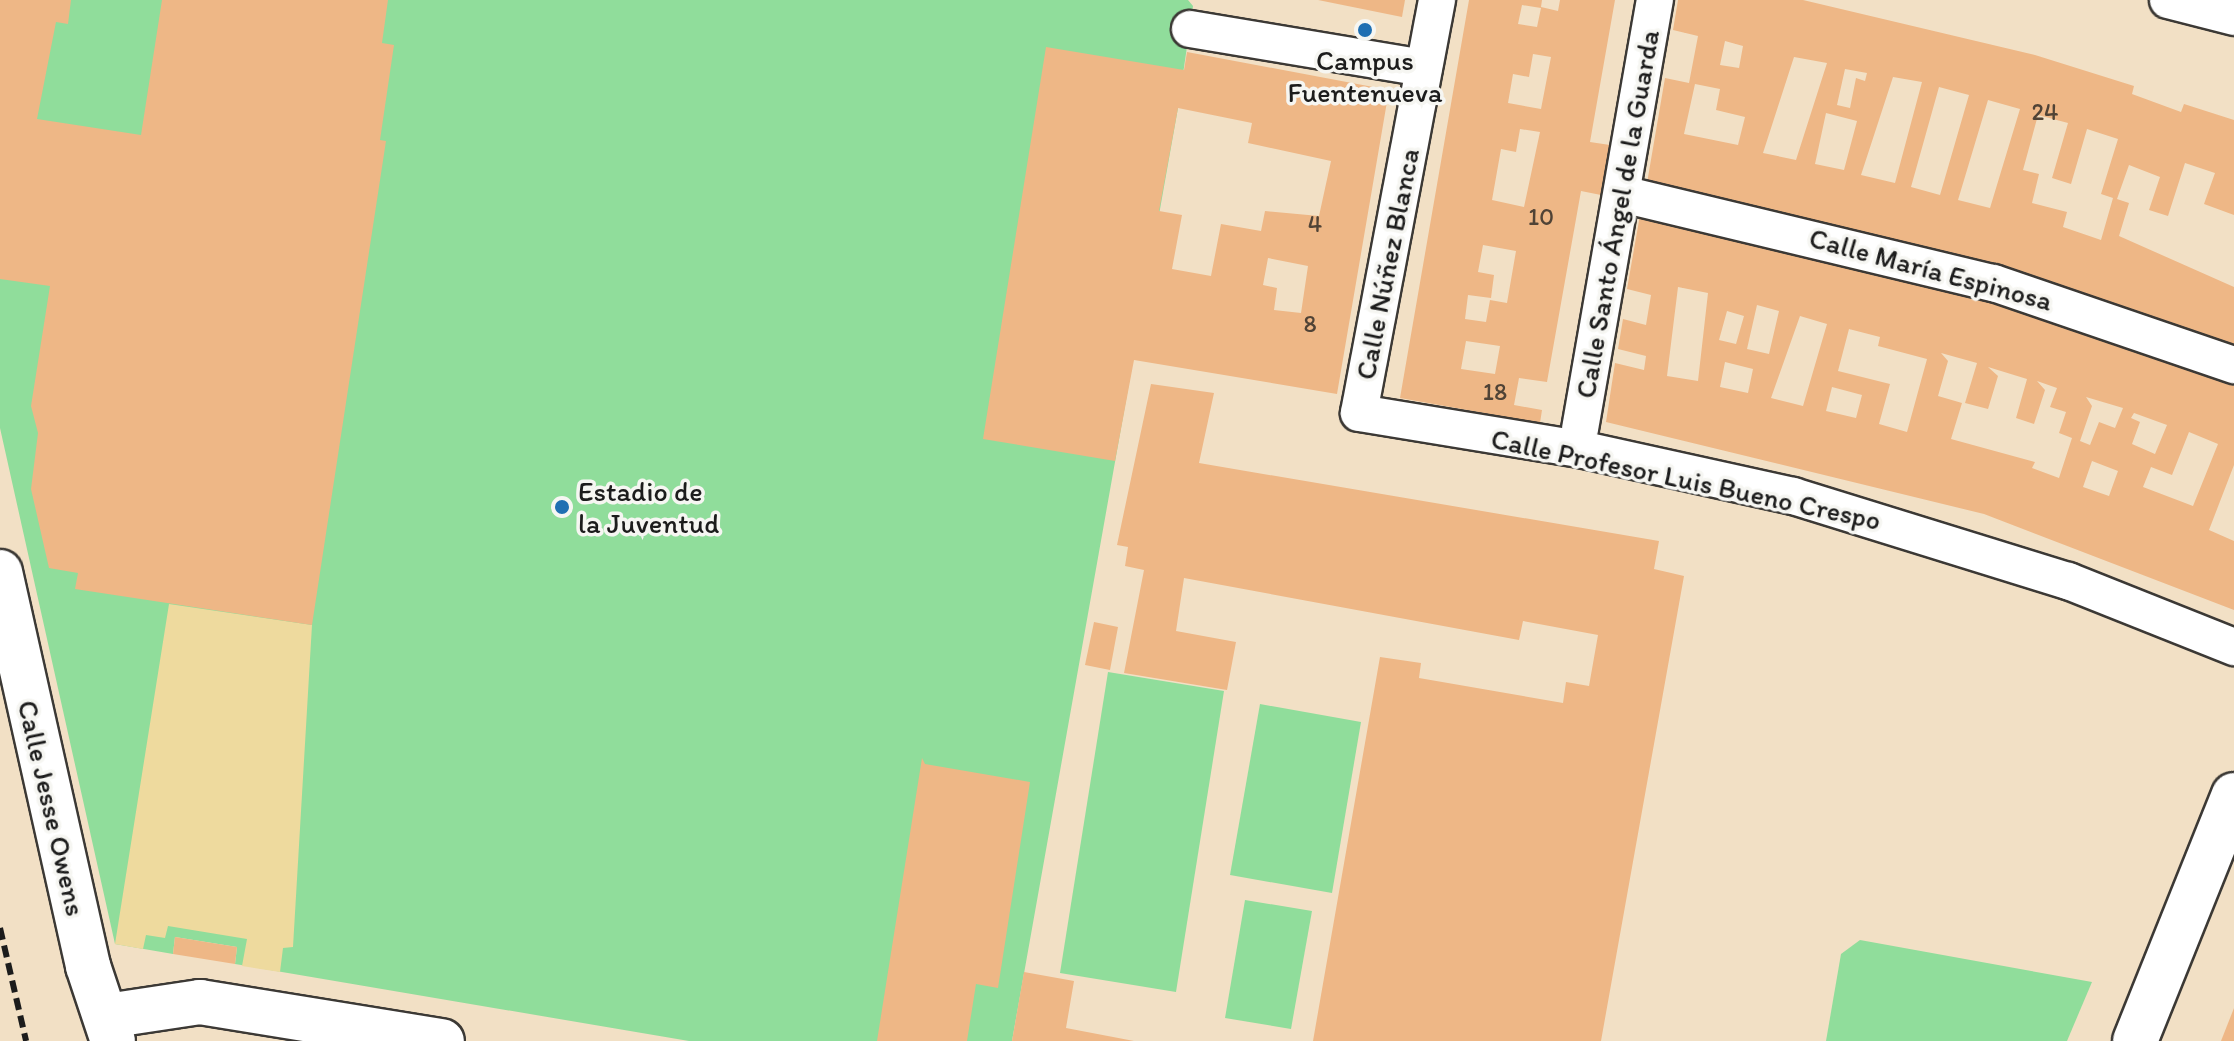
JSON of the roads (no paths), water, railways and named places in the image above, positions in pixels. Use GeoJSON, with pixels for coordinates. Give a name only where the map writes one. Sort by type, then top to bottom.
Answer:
{"type":"FeatureCollection","features":[{"type":"Feature","properties":{"kind":"street","name":"Calle Núñez Blanca"},"geometry":{"type":"LineString","coordinates":[[1359,413],[1437,0]]}},
{"type":"Feature","properties":{"kind":"street","name":"Calle Santo Ángel de la Guarda"},"geometry":{"type":"LineString","coordinates":[[1580,429],[1655,0]]}},
{"type":"Feature","properties":{"kind":"street"},"geometry":{"type":"LineString","coordinates":[[2168,0],[2234,17]]}},
{"type":"Feature","properties":{"kind":"street"},"geometry":{"type":"LineString","coordinates":[[1190,29],[1424,68]]}},
{"type":"Feature","properties":{"kind":"street","name":"Calle María Espinosa"},"geometry":{"type":"LineString","coordinates":[[1622,194],[1994,283],[2234,365]]}},
{"type":"Feature","properties":{"kind":"street","name":"Calle Profesor Luis Bueno Crespo"},"geometry":{"type":"LineString","coordinates":[[1359,413],[1584,450],[1793,496],[2068,581],[2234,647]]}},
{"type":"Feature","properties":{"kind":"street","name":"Calle Jesse Owens"},"geometry":{"type":"LineString","coordinates":[[0,572],[88,966],[110,1028]]}},
{"type":"Feature","properties":{"kind":"street"},"geometry":{"type":"LineString","coordinates":[[2135,1041],[2234,795]]}},
{"type":"Feature","properties":{"kind":"street"},"geometry":{"type":"LineString","coordinates":[[110,1028],[200,1002],[438,1041]]}},
{"type":"Feature","properties":{"kind":"railway"},"geometry":{"type":"LineString","coordinates":[[0,928],[26,1041]]}},
{"type":"Feature","properties":{"kind":"place","name":"Campus Fuentenueva"},"geometry":{"type":"Point","coordinates":[1365,30]}},
{"type":"Feature","properties":{"kind":"place","name":"Estadio de la Juventud"},"geometry":{"type":"Point","coordinates":[562,507]}}]}
